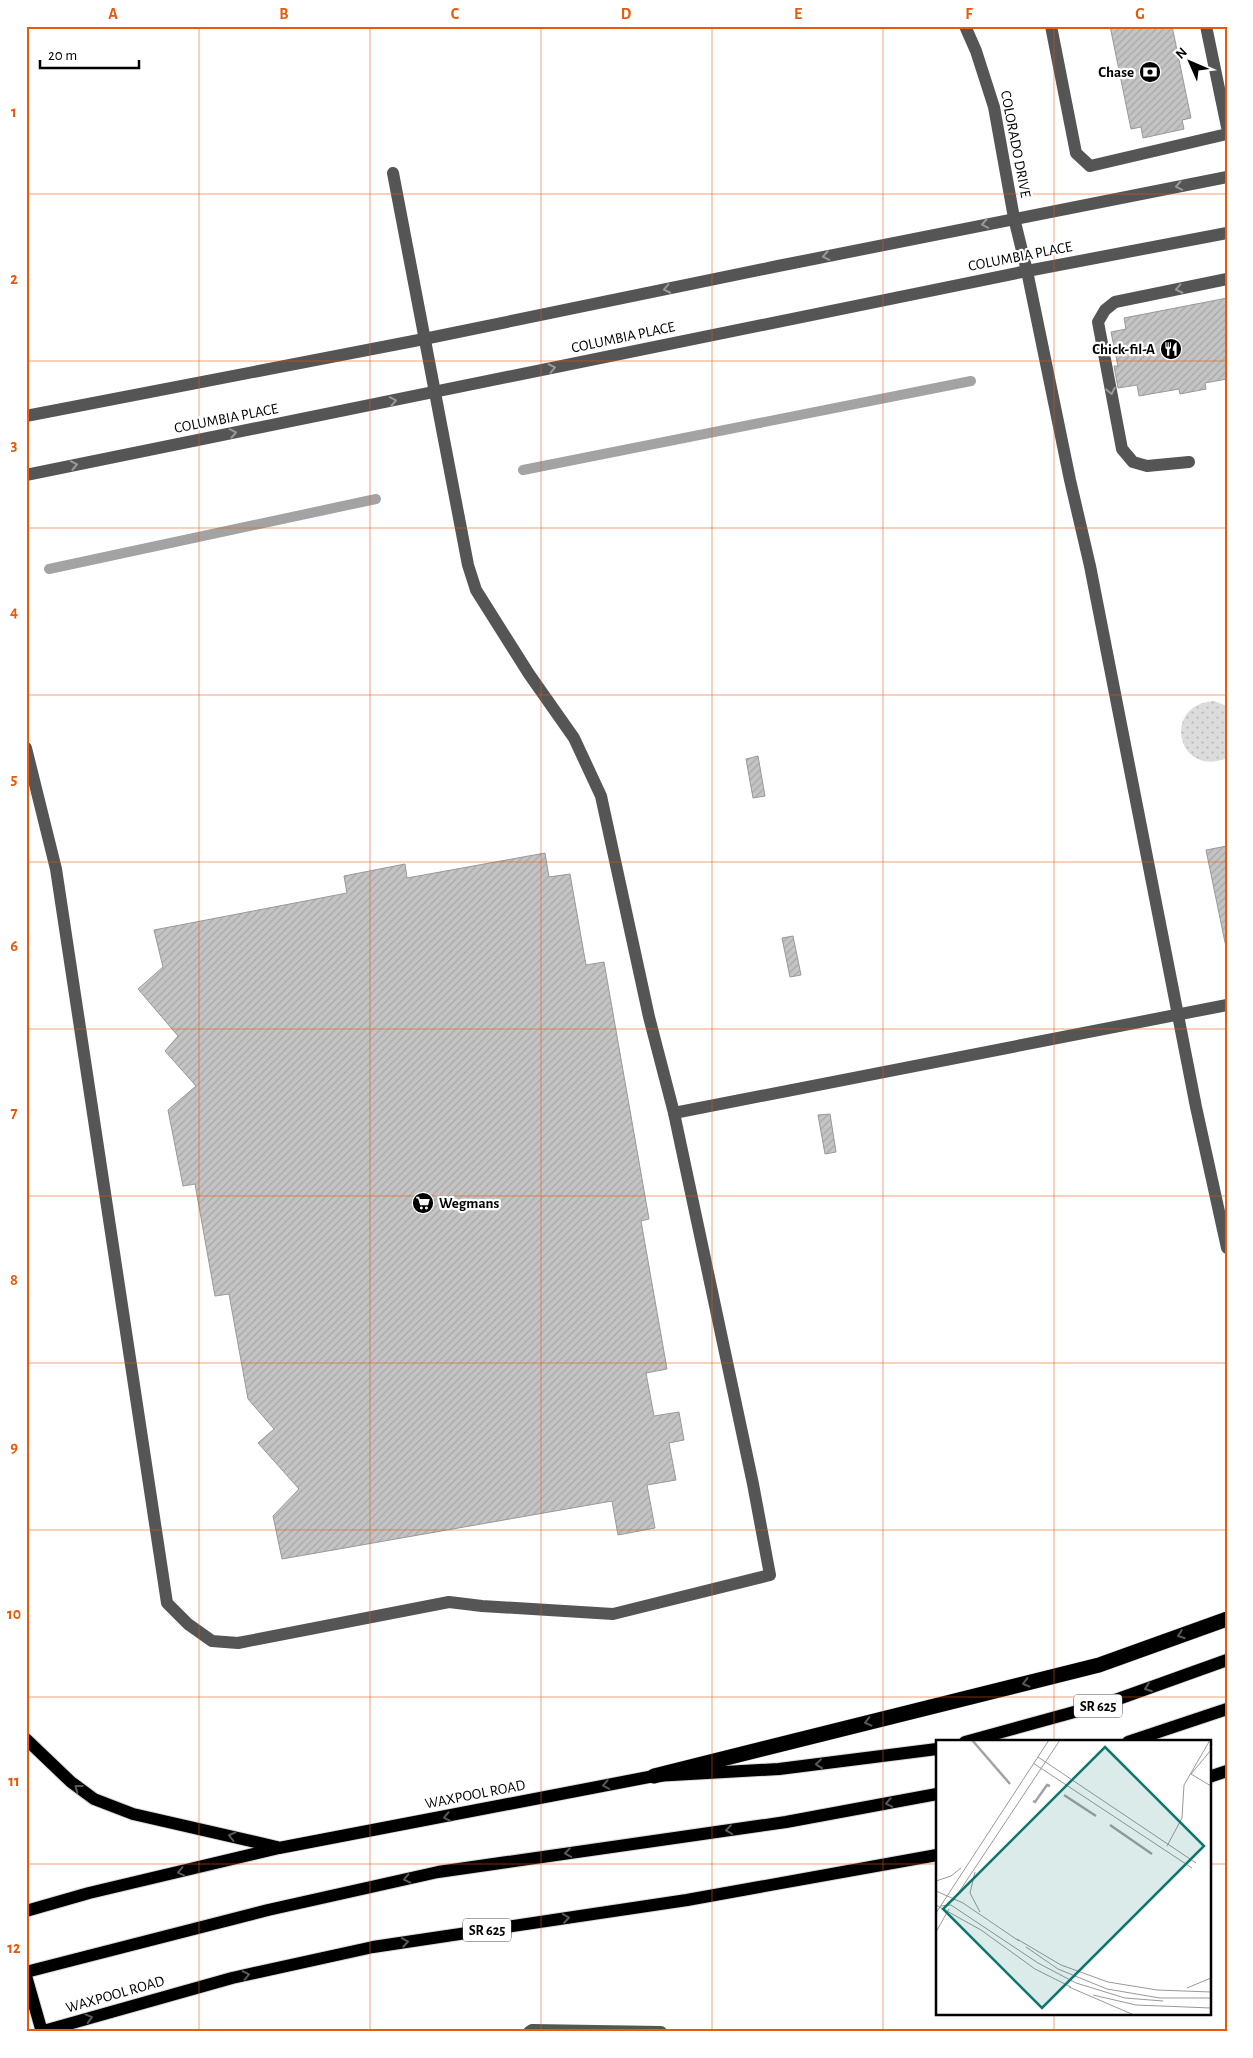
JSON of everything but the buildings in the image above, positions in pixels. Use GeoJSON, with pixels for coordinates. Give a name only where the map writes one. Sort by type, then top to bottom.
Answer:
{"type":"FeatureCollection","features":[{"type":"Feature","properties":{"kind":"highway"},"geometry":{"type":"LineString","coordinates":[[654,1776],[1099,1665],[1227,1619]]}},
{"type":"Feature","properties":{"kind":"main road","name":"SR 625"},"geometry":{"type":"LineString","coordinates":[[972,1740],[1107,1703],[1227,1660]]}},
{"type":"Feature","properties":{"kind":"main road"},"geometry":{"type":"LineString","coordinates":[[1134,1740],[1227,1709]]}},
{"type":"Feature","properties":{"kind":"main road"},"geometry":{"type":"LineString","coordinates":[[26,1739],[71,1782],[94,1800],[133,1814],[279,1848]]}},
{"type":"Feature","properties":{"kind":"main road","name":"WAXPOOL ROAD"},"geometry":{"type":"LineString","coordinates":[[26,1911],[90,1893],[279,1848],[654,1776],[779,1769],[936,1750]]}},
{"type":"Feature","properties":{"kind":"main road"},"geometry":{"type":"LineString","coordinates":[[1210,1777],[1227,1771]]}},
{"type":"Feature","properties":{"kind":"main road"},"geometry":{"type":"LineString","coordinates":[[26,1972],[268,1910],[438,1872],[786,1822],[936,1794]]}},
{"type":"Feature","properties":{"kind":"main road","name":"WAXPOOL ROAD"},"geometry":{"type":"LineString","coordinates":[[41,2032],[232,1978],[373,1947],[687,1900],[936,1855]]}},
{"type":"Feature","properties":{"kind":"main road"},"geometry":{"type":"LineString","coordinates":[[26,1976],[41,2032]]}},
{"type":"Feature","properties":{"kind":"street","name":"COLORADO DRIVE"},"geometry":{"type":"LineString","coordinates":[[964,26],[976,51],[994,107],[1014,218],[1090,566],[1196,1107],[1227,1248]]}},
{"type":"Feature","properties":{"kind":"street"},"geometry":{"type":"LineString","coordinates":[[1051,26],[1076,152],[1090,166],[1227,134]]}},
{"type":"Feature","properties":{"kind":"street"},"geometry":{"type":"LineString","coordinates":[[1206,26],[1227,128]]}},
{"type":"Feature","properties":{"kind":"street"},"geometry":{"type":"LineString","coordinates":[[26,748],[56,869],[167,1603],[188,1624],[212,1641],[238,1643],[449,1602],[482,1606],[613,1614],[770,1575],[753,1484],[674,1113],[649,1017],[601,796],[574,738],[529,674],[476,590],[468,565],[393,173]]}},
{"type":"Feature","properties":{"kind":"street"},"geometry":{"type":"LineString","coordinates":[[26,416],[424,339],[1014,218],[1227,177]]}},
{"type":"Feature","properties":{"kind":"street","name":"COLUMBIA PLACE"},"geometry":{"type":"LineString","coordinates":[[26,475],[1027,271],[1227,233]]}},
{"type":"Feature","properties":{"kind":"street"},"geometry":{"type":"LineString","coordinates":[[1189,462],[1147,466],[1133,462],[1122,450],[1098,322],[1105,310],[1114,302],[1227,279]]}},
{"type":"Feature","properties":{"kind":"street"},"geometry":{"type":"LineString","coordinates":[[674,1113],[1227,1005]]}},
{"type":"Feature","properties":{"kind":"street"},"geometry":{"type":"LineString","coordinates":[[530,2032],[532,2030],[661,2032]]}},
{"type":"Feature","properties":{"kind":"shaded area"},"geometry":{"type":"Polygon","coordinates":[[[1214,701],[1227,706],[1227,758],[1210,762],[1197,759],[1187,750],[1182,739],[1181,726],[1186,715],[1197,705],[1214,701]]]}},
{"type":"Feature","properties":{"kind":"waterway"},"geometry":{"type":"LineString","coordinates":[[523,470],[971,381]]}},
{"type":"Feature","properties":{"kind":"waterway"},"geometry":{"type":"LineString","coordinates":[[49,569],[376,499]]}},
{"type":"Feature","properties":{"kind":"place","name":"Chase"},"geometry":{"type":"Point","coordinates":[1150,72]}},
{"type":"Feature","properties":{"kind":"place","name":"Chick-fil-A"},"geometry":{"type":"Point","coordinates":[1171,349]}},
{"type":"Feature","properties":{"kind":"place","name":"Wegmans"},"geometry":{"type":"Point","coordinates":[423,1203]}}]}
